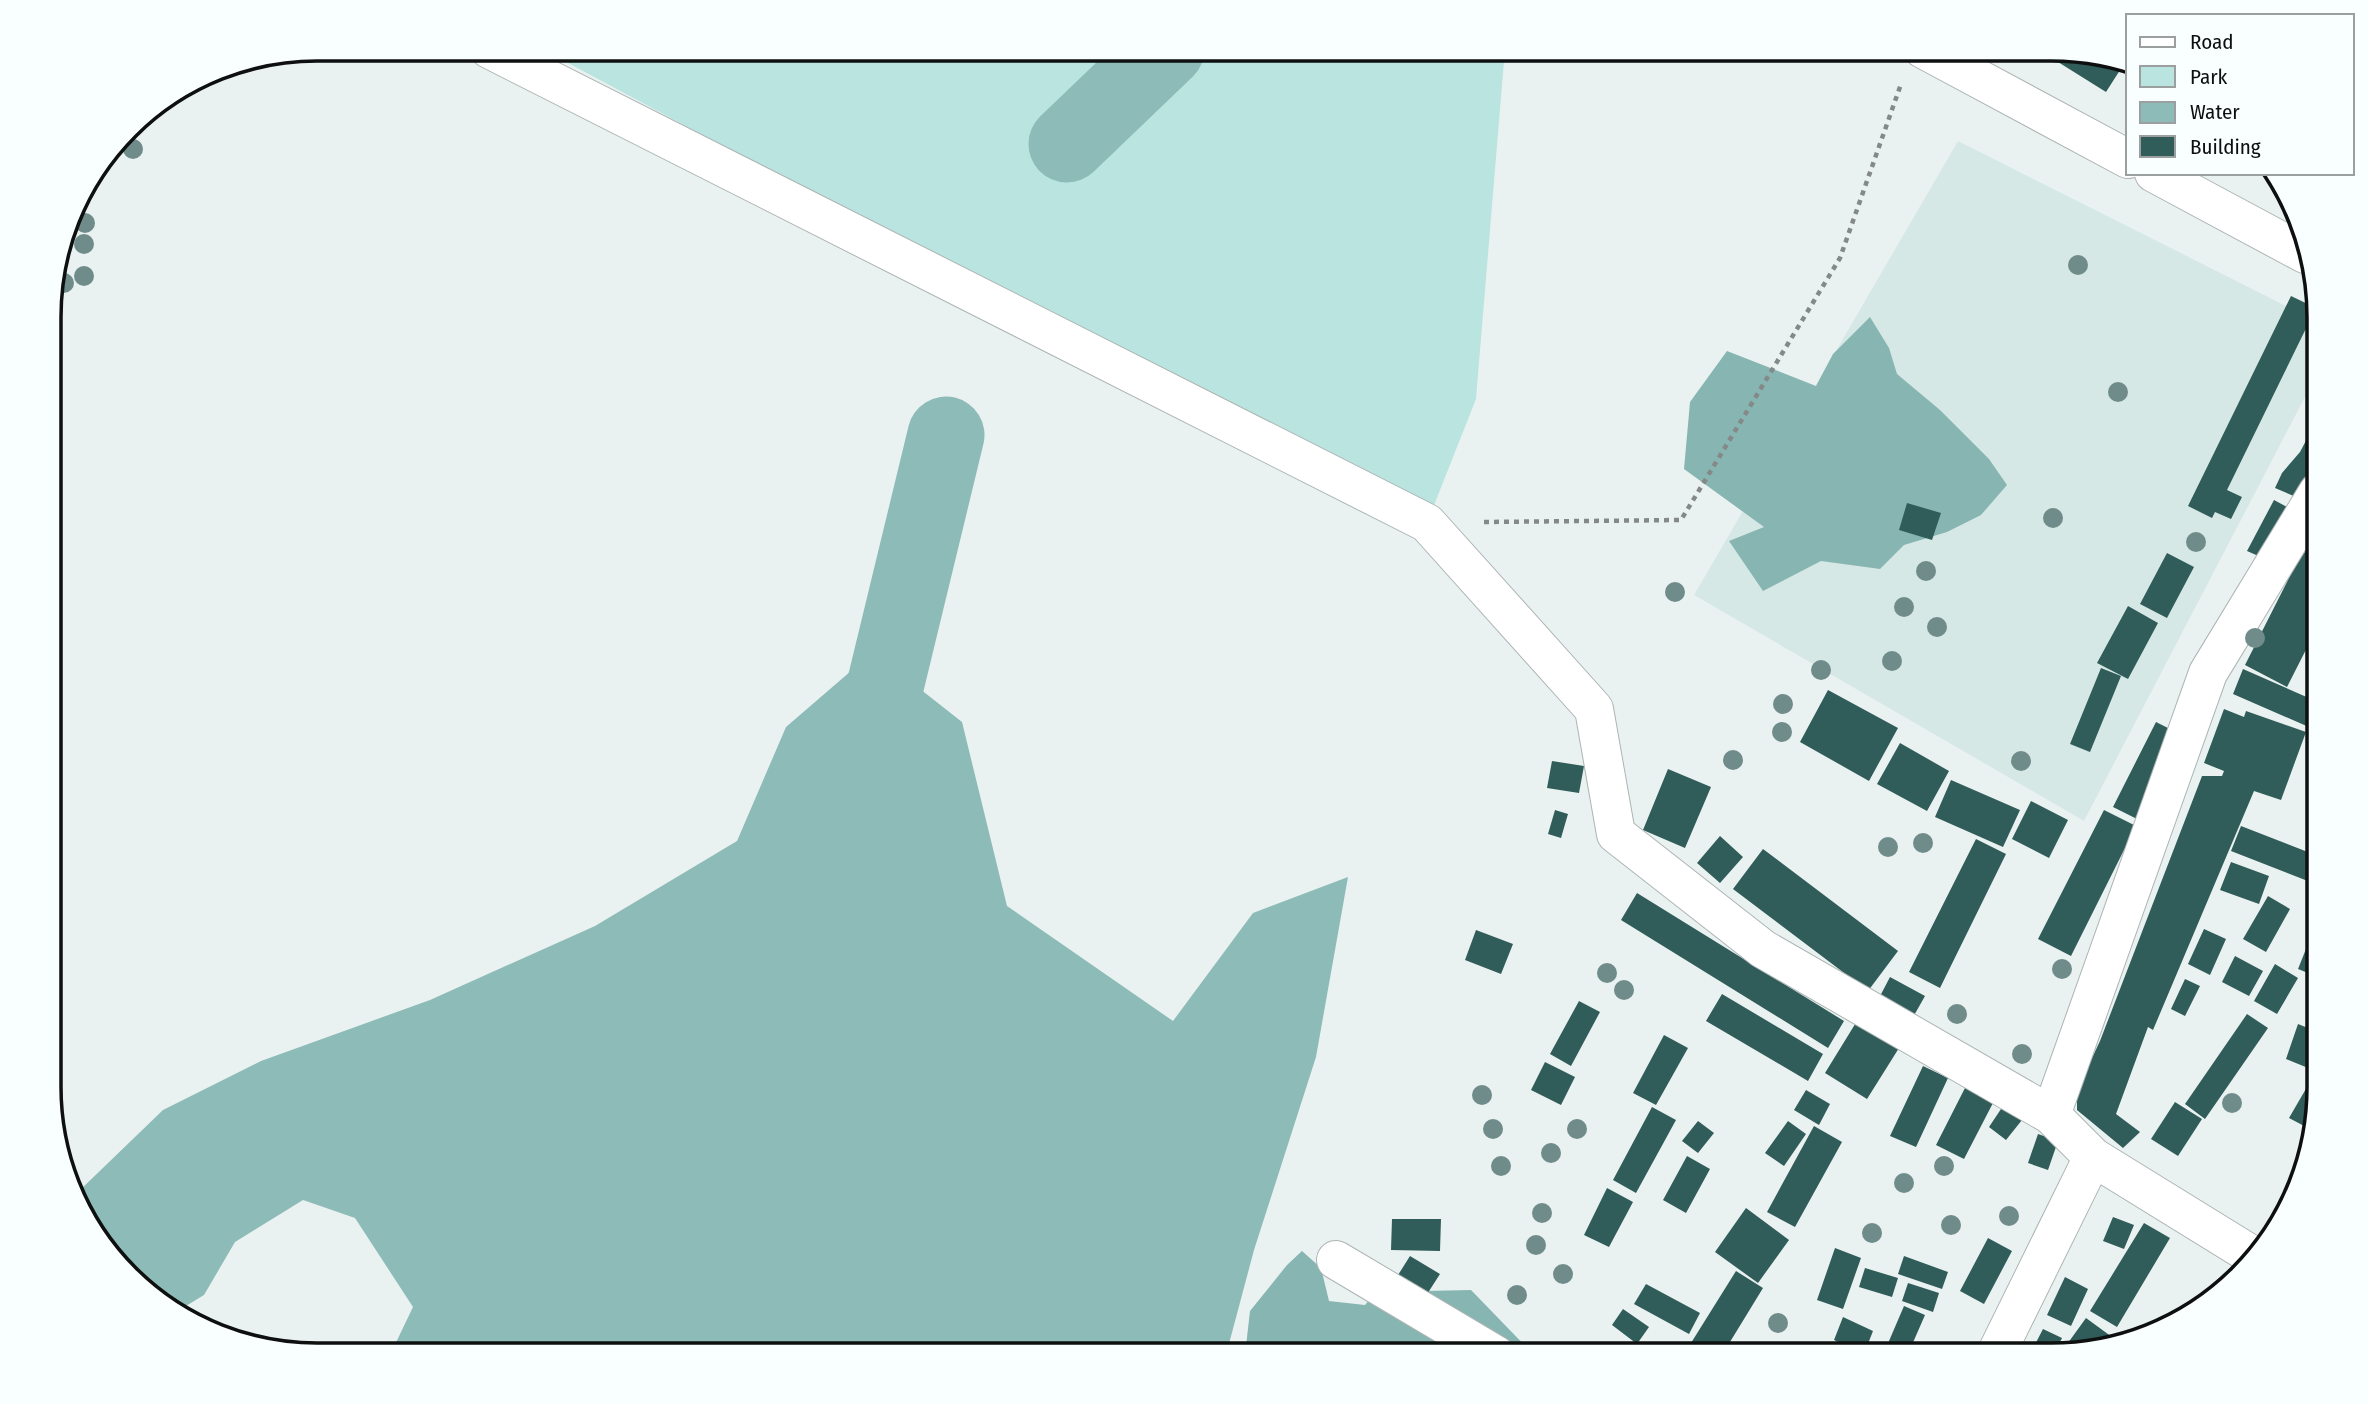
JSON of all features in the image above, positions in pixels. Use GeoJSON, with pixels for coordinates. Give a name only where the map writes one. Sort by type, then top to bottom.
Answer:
{"type":"FeatureCollection","features":[{"type":"Feature","properties":{"kind":"street"},"geometry":{"type":"LineString","coordinates":[[513,61],[1427,523],[1594,709],[1616,834],[1763,950],[2051,1115],[2093,1157],[2246,1251]]}},
{"type":"Feature","properties":{"kind":"street"},"geometry":{"type":"LineString","coordinates":[[1914,62],[2126,158]]}},
{"type":"Feature","properties":{"kind":"street"},"geometry":{"type":"LineString","coordinates":[[2158,175],[2298,250]]}},
{"type":"Feature","properties":{"kind":"street"},"geometry":{"type":"LineString","coordinates":[[2051,1115],[2208,673],[2307,510]]}},
{"type":"Feature","properties":{"kind":"street"},"geometry":{"type":"LineString","coordinates":[[2001,1343],[2093,1157]]}},
{"type":"Feature","properties":{"kind":"street"},"geometry":{"type":"LineString","coordinates":[[1336,1260],[1476,1343]]}},
{"type":"Feature","properties":{"kind":"path"},"geometry":{"type":"LineString","coordinates":[[1427,523],[1681,520],[1840,258],[1914,62]]}},
{"type":"Feature","properties":{"kind":"shaded area"},"geometry":{"type":"Polygon","coordinates":[[[1958,141],[2307,316],[2307,393],[2084,821],[1694,595],[1958,141]]]}},
{"type":"Feature","properties":{"kind":"shaded area"},"geometry":{"type":"Polygon","coordinates":[[[1870,317],[1889,348],[1897,374],[1940,410],[1989,459],[2007,485],[1981,515],[1947,532],[1904,545],[1880,569],[1821,561],[1763,591],[1729,541],[1764,527],[1684,469],[1690,402],[1727,351],[1816,386],[1833,354],[1870,317]]]}},
{"type":"Feature","properties":{"kind":"shaded area"},"geometry":{"type":"Polygon","coordinates":[[[1302,1251],[1321,1268],[1329,1301],[1365,1305],[1376,1292],[1471,1290],[1522,1343],[1246,1343],[1250,1311],[1287,1265],[1302,1251]]]}},
{"type":"Feature","properties":{"kind":"green space"},"geometry":{"type":"Polygon","coordinates":[[[564,61],[1504,61],[1476,399],[1427,523],[564,61]]]}},
{"type":"Feature","properties":{"kind":"water"},"geometry":{"type":"Polygon","coordinates":[[[873,652],[962,722],[1007,906],[1173,1021],[1253,913],[1348,877],[1316,1057],[1254,1250],[1229,1343],[396,1343],[413,1307],[355,1218],[303,1200],[235,1242],[204,1295],[186,1306],[136,1268],[104,1229],[82,1188],[163,1110],[261,1061],[430,1000],[595,926],[737,841],[786,727],[873,652]]]}},
{"type":"Feature","properties":{"kind":"building"},"geometry":{"type":"Polygon","coordinates":[[[2058,62],[2084,63],[2120,71],[2106,92],[2058,62]]]}},
{"type":"Feature","properties":{"kind":"building"},"geometry":{"type":"Polygon","coordinates":[[[2291,296],[2306,303],[2307,326],[2227,490],[2242,497],[2231,519],[2215,512],[2212,518],[2188,506],[2291,296]]]}},
{"type":"Feature","properties":{"kind":"building"},"geometry":{"type":"Polygon","coordinates":[[[2307,439],[2307,476],[2296,497],[2275,488],[2282,473],[2300,452],[2307,439]]]}},
{"type":"Feature","properties":{"kind":"building"},"geometry":{"type":"Polygon","coordinates":[[[2274,500],[2289,508],[2263,558],[2247,551],[2274,500]]]}},
{"type":"Feature","properties":{"kind":"building"},"geometry":{"type":"Polygon","coordinates":[[[1907,503],[1941,513],[1932,540],[1899,530],[1907,503]]]}},
{"type":"Feature","properties":{"kind":"building"},"geometry":{"type":"Polygon","coordinates":[[[2307,548],[2307,648],[2287,687],[2245,665],[2294,568],[2307,548]]]}},
{"type":"Feature","properties":{"kind":"building"},"geometry":{"type":"Polygon","coordinates":[[[2167,553],[2194,567],[2167,618],[2140,604],[2167,553]]]}},
{"type":"Feature","properties":{"kind":"building"},"geometry":{"type":"Polygon","coordinates":[[[2128,606],[2158,623],[2128,679],[2097,663],[2128,606]]]}},
{"type":"Feature","properties":{"kind":"building"},"geometry":{"type":"Polygon","coordinates":[[[2101,668],[2121,676],[2090,752],[2070,744],[2101,668]]]}},
{"type":"Feature","properties":{"kind":"building"},"geometry":{"type":"Polygon","coordinates":[[[2243,669],[2307,697],[2307,726],[2233,694],[2243,669]]]}},
{"type":"Feature","properties":{"kind":"building"},"geometry":{"type":"Polygon","coordinates":[[[1828,690],[1898,728],[1869,781],[1800,742],[1828,690]]]}},
{"type":"Feature","properties":{"kind":"building"},"geometry":{"type":"Polygon","coordinates":[[[2224,709],[2244,717],[2246,711],[2306,732],[2281,800],[2254,791],[2153,1030],[2148,1027],[2116,1114],[2140,1132],[2123,1148],[2077,1110],[2077,1084],[2100,1041],[2202,776],[2222,776],[2224,771],[2204,763],[2224,709]]]}},
{"type":"Feature","properties":{"kind":"building"},"geometry":{"type":"Polygon","coordinates":[[[2156,722],[2180,734],[2137,819],[2113,807],[2156,722]]]}},
{"type":"Feature","properties":{"kind":"building"},"geometry":{"type":"Polygon","coordinates":[[[1900,743],[1949,771],[1927,811],[1877,784],[1900,743]]]}},
{"type":"Feature","properties":{"kind":"building"},"geometry":{"type":"Polygon","coordinates":[[[1552,761],[1584,766],[1579,793],[1547,788],[1552,761]]]}},
{"type":"Feature","properties":{"kind":"building"},"geometry":{"type":"Polygon","coordinates":[[[1668,769],[1711,787],[1685,848],[1643,830],[1668,769]]]}},
{"type":"Feature","properties":{"kind":"building"},"geometry":{"type":"Polygon","coordinates":[[[1951,780],[2020,810],[2003,847],[1935,817],[1951,780]]]}},
{"type":"Feature","properties":{"kind":"building"},"geometry":{"type":"Polygon","coordinates":[[[2031,801],[2068,820],[2049,858],[2012,839],[2031,801]]]}},
{"type":"Feature","properties":{"kind":"building"},"geometry":{"type":"Polygon","coordinates":[[[1555,810],[1568,814],[1561,838],[1548,834],[1555,810]]]}},
{"type":"Feature","properties":{"kind":"building"},"geometry":{"type":"Polygon","coordinates":[[[2104,810],[2136,826],[2071,956],[2038,939],[2104,810]]]}},
{"type":"Feature","properties":{"kind":"building"},"geometry":{"type":"Polygon","coordinates":[[[2241,826],[2307,852],[2307,881],[2231,851],[2241,826]]]}},
{"type":"Feature","properties":{"kind":"building"},"geometry":{"type":"Polygon","coordinates":[[[1720,836],[1743,857],[1720,883],[1697,863],[1720,836]]]}},
{"type":"Feature","properties":{"kind":"building"},"geometry":{"type":"Polygon","coordinates":[[[1976,839],[2006,854],[1940,988],[1909,972],[1976,839]]]}},
{"type":"Feature","properties":{"kind":"building"},"geometry":{"type":"Polygon","coordinates":[[[1763,849],[1898,951],[1868,991],[1733,889],[1763,849]]]}},
{"type":"Feature","properties":{"kind":"building"},"geometry":{"type":"Polygon","coordinates":[[[2231,862],[2269,876],[2259,904],[2220,890],[2231,862]]]}},
{"type":"Feature","properties":{"kind":"building"},"geometry":{"type":"Polygon","coordinates":[[[1637,893],[1844,1021],[1828,1048],[1621,920],[1637,893]]]}},
{"type":"Feature","properties":{"kind":"building"},"geometry":{"type":"Polygon","coordinates":[[[2268,896],[2290,909],[2266,952],[2243,939],[2268,896]]]}},
{"type":"Feature","properties":{"kind":"building"},"geometry":{"type":"Polygon","coordinates":[[[2204,929],[2226,939],[2210,975],[2188,964],[2204,929]]]}},
{"type":"Feature","properties":{"kind":"building"},"geometry":{"type":"Polygon","coordinates":[[[1476,930],[1513,944],[1501,974],[1465,960],[1476,930]]]}},
{"type":"Feature","properties":{"kind":"building"},"geometry":{"type":"Polygon","coordinates":[[[2307,946],[2307,973],[2298,969],[2307,946]]]}},
{"type":"Feature","properties":{"kind":"building"},"geometry":{"type":"Polygon","coordinates":[[[2235,956],[2263,971],[2249,996],[2222,982],[2235,956]]]}},
{"type":"Feature","properties":{"kind":"building"},"geometry":{"type":"Polygon","coordinates":[[[2275,964],[2298,978],[2277,1014],[2254,1001],[2275,964]]]}},
{"type":"Feature","properties":{"kind":"building"},"geometry":{"type":"Polygon","coordinates":[[[1890,977],[1925,996],[1912,1019],[1878,1000],[1890,977]]]}},
{"type":"Feature","properties":{"kind":"building"},"geometry":{"type":"Polygon","coordinates":[[[2185,979],[2200,986],[2185,1016],[2171,1009],[2185,979]]]}},
{"type":"Feature","properties":{"kind":"building"},"geometry":{"type":"Polygon","coordinates":[[[1722,994],[1823,1054],[1808,1081],[1706,1021],[1722,994]]]}},
{"type":"Feature","properties":{"kind":"building"},"geometry":{"type":"Polygon","coordinates":[[[1579,1001],[1600,1012],[1571,1066],[1550,1054],[1579,1001]]]}},
{"type":"Feature","properties":{"kind":"building"},"geometry":{"type":"Polygon","coordinates":[[[2247,1014],[2268,1028],[2205,1119],[2185,1104],[2247,1014]]]}},
{"type":"Feature","properties":{"kind":"building"},"geometry":{"type":"Polygon","coordinates":[[[1857,1021],[1899,1048],[1867,1099],[1825,1073],[1857,1021]]]}},
{"type":"Feature","properties":{"kind":"building"},"geometry":{"type":"Polygon","coordinates":[[[2298,1024],[2307,1028],[2307,1068],[2286,1059],[2298,1024]]]}},
{"type":"Feature","properties":{"kind":"building"},"geometry":{"type":"Polygon","coordinates":[[[1664,1035],[1688,1048],[1656,1105],[1633,1093],[1664,1035]]]}},
{"type":"Feature","properties":{"kind":"building"},"geometry":{"type":"Polygon","coordinates":[[[1545,1062],[1575,1077],[1561,1105],[1531,1090],[1545,1062]]]}},
{"type":"Feature","properties":{"kind":"building"},"geometry":{"type":"Polygon","coordinates":[[[1923,1066],[1948,1078],[1916,1147],[1890,1136],[1923,1066]]]}},
{"type":"Feature","properties":{"kind":"building"},"geometry":{"type":"Polygon","coordinates":[[[1966,1086],[1994,1101],[1964,1159],[1936,1145],[1966,1086]]]}},
{"type":"Feature","properties":{"kind":"building"},"geometry":{"type":"Polygon","coordinates":[[[2307,1087],[2304,1126],[2289,1118],[2307,1087]]]}},
{"type":"Feature","properties":{"kind":"building"},"geometry":{"type":"Polygon","coordinates":[[[1806,1090],[1830,1104],[1819,1125],[1794,1110],[1806,1090]]]}},
{"type":"Feature","properties":{"kind":"building"},"geometry":{"type":"Polygon","coordinates":[[[2175,1102],[2202,1119],[2178,1156],[2151,1139],[2175,1102]]]}},
{"type":"Feature","properties":{"kind":"building"},"geometry":{"type":"Polygon","coordinates":[[[2003,1106],[2022,1120],[2006,1140],[1989,1127],[2003,1106]]]}},
{"type":"Feature","properties":{"kind":"building"},"geometry":{"type":"Polygon","coordinates":[[[1652,1107],[1676,1120],[1636,1193],[1613,1180],[1652,1107]]]}},
{"type":"Feature","properties":{"kind":"building"},"geometry":{"type":"Polygon","coordinates":[[[1698,1121],[1714,1133],[1698,1153],[1682,1141],[1698,1121]]]}},
{"type":"Feature","properties":{"kind":"building"},"geometry":{"type":"Polygon","coordinates":[[[1788,1121],[1806,1134],[1784,1166],[1765,1153],[1788,1121]]]}},
{"type":"Feature","properties":{"kind":"building"},"geometry":{"type":"Polygon","coordinates":[[[1814,1126],[1842,1142],[1795,1227],[1767,1212],[1814,1126]]]}},
{"type":"Feature","properties":{"kind":"building"},"geometry":{"type":"Polygon","coordinates":[[[2038,1134],[2058,1141],[2048,1170],[2028,1163],[2038,1134]]]}},
{"type":"Feature","properties":{"kind":"building"},"geometry":{"type":"Polygon","coordinates":[[[1687,1156],[1710,1169],[1686,1213],[1663,1200],[1687,1156]]]}},
{"type":"Feature","properties":{"kind":"building"},"geometry":{"type":"Polygon","coordinates":[[[1607,1188],[1633,1202],[1609,1247],[1584,1235],[1607,1188]]]}},
{"type":"Feature","properties":{"kind":"building"},"geometry":{"type":"Polygon","coordinates":[[[1746,1208],[1789,1240],[1758,1283],[1715,1252],[1746,1208]]]}},
{"type":"Feature","properties":{"kind":"building"},"geometry":{"type":"Polygon","coordinates":[[[2113,1217],[2134,1225],[2124,1249],[2103,1241],[2113,1217]]]}},
{"type":"Feature","properties":{"kind":"building"},"geometry":{"type":"Polygon","coordinates":[[[1392,1219],[1441,1219],[1440,1251],[1391,1250],[1392,1219]]]}},
{"type":"Feature","properties":{"kind":"building"},"geometry":{"type":"Polygon","coordinates":[[[2144,1223],[2170,1238],[2117,1327],[2090,1311],[2144,1223]]]}},
{"type":"Feature","properties":{"kind":"building"},"geometry":{"type":"Polygon","coordinates":[[[1988,1238],[2012,1251],[1984,1304],[1960,1291],[1988,1238]]]}},
{"type":"Feature","properties":{"kind":"building"},"geometry":{"type":"Polygon","coordinates":[[[1835,1248],[1861,1258],[1843,1309],[1817,1300],[1835,1248]]]}},
{"type":"Feature","properties":{"kind":"building"},"geometry":{"type":"Polygon","coordinates":[[[1410,1256],[1440,1274],[1422,1302],[1393,1283],[1410,1256]]]}},
{"type":"Feature","properties":{"kind":"building"},"geometry":{"type":"Polygon","coordinates":[[[1904,1256],[1948,1272],[1942,1289],[1898,1274],[1904,1256]]]}},
{"type":"Feature","properties":{"kind":"building"},"geometry":{"type":"Polygon","coordinates":[[[1865,1268],[1898,1278],[1892,1297],[1859,1287],[1865,1268]]]}},
{"type":"Feature","properties":{"kind":"building"},"geometry":{"type":"Polygon","coordinates":[[[1736,1271],[1763,1288],[1729,1343],[1691,1343],[1736,1271]]]}},
{"type":"Feature","properties":{"kind":"building"},"geometry":{"type":"Polygon","coordinates":[[[2065,1277],[2088,1289],[2071,1326],[2047,1315],[2065,1277]]]}},
{"type":"Feature","properties":{"kind":"building"},"geometry":{"type":"Polygon","coordinates":[[[1908,1283],[1939,1293],[1933,1312],[1902,1301],[1908,1283]]]}},
{"type":"Feature","properties":{"kind":"building"},"geometry":{"type":"Polygon","coordinates":[[[1646,1284],[1700,1313],[1689,1334],[1634,1304],[1646,1284]]]}},
{"type":"Feature","properties":{"kind":"building"},"geometry":{"type":"Polygon","coordinates":[[[1904,1306],[1925,1315],[1913,1343],[1888,1343],[1904,1306]]]}},
{"type":"Feature","properties":{"kind":"building"},"geometry":{"type":"Polygon","coordinates":[[[1623,1309],[1649,1327],[1636,1343],[1612,1325],[1623,1309]]]}},
{"type":"Feature","properties":{"kind":"building"},"geometry":{"type":"Polygon","coordinates":[[[1843,1317],[1873,1331],[1868,1343],[1840,1343],[1834,1340],[1843,1317]]]}},
{"type":"Feature","properties":{"kind":"building"},"geometry":{"type":"Polygon","coordinates":[[[2086,1318],[2110,1336],[2084,1341],[2069,1342],[2086,1318]]]}},
{"type":"Feature","properties":{"kind":"building"},"geometry":{"type":"Polygon","coordinates":[[[2043,1329],[2062,1338],[2060,1342],[2036,1343],[2043,1329]]]}},
{"type":"Feature","properties":{"kind":"waterway"},"geometry":{"type":"LineString","coordinates":[[1067,144],[1153,61]]}},
{"type":"Feature","properties":{"kind":"waterway"},"geometry":{"type":"LineString","coordinates":[[865,769],[946,435]]}}]}
